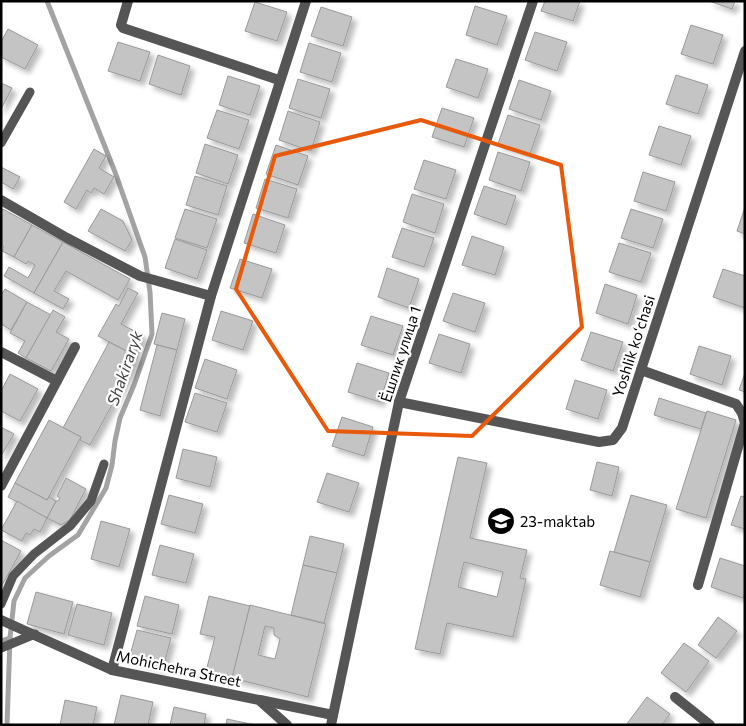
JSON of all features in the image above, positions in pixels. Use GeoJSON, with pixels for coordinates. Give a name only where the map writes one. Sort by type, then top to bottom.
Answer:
{"type":"FeatureCollection","features":[{"type":"Feature","properties":{"kind":"street"},"geometry":{"type":"LineString","coordinates":[[128,1],[121,24],[123,28],[279,80]]}},
{"type":"Feature","properties":{"kind":"street"},"geometry":{"type":"LineString","coordinates":[[112,670],[211,296],[306,1]]}},
{"type":"Feature","properties":{"kind":"street","name":"Ёшлик улица 1"},"geometry":{"type":"LineString","coordinates":[[332,720],[400,402],[532,1]]}},
{"type":"Feature","properties":{"kind":"street","name":"Yoshlik koʻchasi"},"geometry":{"type":"LineString","coordinates":[[400,402],[599,442],[613,440],[622,428],[741,71],[745,51]]}},
{"type":"Feature","properties":{"kind":"street"},"geometry":{"type":"LineString","coordinates":[[1,200],[67,238],[140,276],[211,296]]}},
{"type":"Feature","properties":{"kind":"street"},"geometry":{"type":"LineString","coordinates":[[1,486],[75,347]]}},
{"type":"Feature","properties":{"kind":"street"},"geometry":{"type":"LineString","coordinates":[[1,352],[57,381]]}},
{"type":"Feature","properties":{"kind":"street"},"geometry":{"type":"LineString","coordinates":[[641,370],[736,404],[742,413],[744,423],[698,586]]}},
{"type":"Feature","properties":{"kind":"street","name":"Mohichehra Street"},"geometry":{"type":"LineString","coordinates":[[2,620],[112,670],[259,700],[287,725]]}},
{"type":"Feature","properties":{"kind":"street"},"geometry":{"type":"LineString","coordinates":[[675,697],[710,725]]}},
{"type":"Feature","properties":{"kind":"street"},"geometry":{"type":"LineString","coordinates":[[259,700],[332,720]]}},
{"type":"Feature","properties":{"kind":"lane"},"geometry":{"type":"LineString","coordinates":[[1,143],[30,92]]}},
{"type":"Feature","properties":{"kind":"lane"},"geometry":{"type":"LineString","coordinates":[[1,604],[13,576],[34,554],[70,526],[91,501],[104,464]]}},
{"type":"Feature","properties":{"kind":"lane"},"geometry":{"type":"LineString","coordinates":[[1,648],[34,634]]}},
{"type":"Feature","properties":{"kind":"highlighted area"},"geometry":{"type":"Polygon","coordinates":[[[421,120],[561,165],[582,327],[472,436],[328,431],[236,289],[275,156],[421,120]]]}},
{"type":"Feature","properties":{"kind":"building"},"geometry":{"type":"Polygon","coordinates":[[[545,1],[580,1],[573,21],[541,11],[545,1]]]}},
{"type":"Feature","properties":{"kind":"building"},"geometry":{"type":"Polygon","coordinates":[[[709,1],[735,1],[732,9],[709,1]]]}},
{"type":"Feature","properties":{"kind":"building"},"geometry":{"type":"Polygon","coordinates":[[[255,2],[287,12],[277,41],[245,31],[255,2]]]}},
{"type":"Feature","properties":{"kind":"building"},"geometry":{"type":"Polygon","coordinates":[[[475,6],[507,16],[497,45],[466,35],[475,6]]]}},
{"type":"Feature","properties":{"kind":"building"},"geometry":{"type":"Polygon","coordinates":[[[321,7],[352,17],[343,46],[311,36],[321,7]]]}},
{"type":"Feature","properties":{"kind":"building"},"geometry":{"type":"Polygon","coordinates":[[[691,25],[723,35],[713,64],[681,54],[691,25]]]}},
{"type":"Feature","properties":{"kind":"building"},"geometry":{"type":"Polygon","coordinates":[[[8,29],[38,45],[25,69],[1,57],[1,42],[8,29]]]}},
{"type":"Feature","properties":{"kind":"building"},"geometry":{"type":"Polygon","coordinates":[[[535,32],[567,42],[557,71],[525,60],[535,32]]]}},
{"type":"Feature","properties":{"kind":"building"},"geometry":{"type":"Polygon","coordinates":[[[118,42],[150,52],[140,81],[108,71],[118,42]]]}},
{"type":"Feature","properties":{"kind":"building"},"geometry":{"type":"Polygon","coordinates":[[[309,43],[341,53],[332,82],[300,72],[309,43]]]}},
{"type":"Feature","properties":{"kind":"building"},"geometry":{"type":"Polygon","coordinates":[[[158,55],[190,66],[181,95],[149,84],[158,55]]]}},
{"type":"Feature","properties":{"kind":"building"},"geometry":{"type":"Polygon","coordinates":[[[456,59],[488,69],[478,98],[446,87],[456,59]]]}},
{"type":"Feature","properties":{"kind":"building"},"geometry":{"type":"Polygon","coordinates":[[[676,75],[708,85],[698,114],[666,104],[676,75]]]}},
{"type":"Feature","properties":{"kind":"building"},"geometry":{"type":"Polygon","coordinates":[[[228,76],[260,86],[250,115],[219,105],[228,76]]]}},
{"type":"Feature","properties":{"kind":"building"},"geometry":{"type":"Polygon","coordinates":[[[298,79],[330,89],[321,118],[289,108],[298,79]]]}},
{"type":"Feature","properties":{"kind":"building"},"geometry":{"type":"Polygon","coordinates":[[[519,80],[551,91],[541,120],[509,109],[519,80]]]}},
{"type":"Feature","properties":{"kind":"building"},"geometry":{"type":"Polygon","coordinates":[[[1,83],[12,88],[1,109],[1,83]]]}},
{"type":"Feature","properties":{"kind":"building"},"geometry":{"type":"Polygon","coordinates":[[[442,108],[474,118],[464,147],[432,137],[442,108]]]}},
{"type":"Feature","properties":{"kind":"building"},"geometry":{"type":"Polygon","coordinates":[[[217,110],[249,120],[239,149],[207,138],[217,110]]]}},
{"type":"Feature","properties":{"kind":"building"},"geometry":{"type":"Polygon","coordinates":[[[288,111],[320,122],[311,151],[279,140],[288,111]]]}},
{"type":"Feature","properties":{"kind":"building"},"geometry":{"type":"Polygon","coordinates":[[[508,115],[540,125],[530,154],[498,144],[508,115]]]}},
{"type":"Feature","properties":{"kind":"building"},"geometry":{"type":"Polygon","coordinates":[[[659,126],[691,136],[681,165],[649,155],[659,126]]]}},
{"type":"Feature","properties":{"kind":"building"},"geometry":{"type":"Polygon","coordinates":[[[205,144],[238,155],[228,184],[196,173],[205,144]]]}},
{"type":"Feature","properties":{"kind":"building"},"geometry":{"type":"Polygon","coordinates":[[[276,145],[308,156],[298,185],[266,174],[276,145]]]}},
{"type":"Feature","properties":{"kind":"building"},"geometry":{"type":"Polygon","coordinates":[[[94,149],[106,156],[99,168],[114,177],[104,194],[94,188],[91,193],[87,190],[76,209],[64,202],[94,149]]]}},
{"type":"Feature","properties":{"kind":"building"},"geometry":{"type":"Polygon","coordinates":[[[498,152],[530,162],[521,191],[489,180],[498,152]]]}},
{"type":"Feature","properties":{"kind":"building"},"geometry":{"type":"Polygon","coordinates":[[[424,160],[456,170],[446,199],[414,189],[424,160]]]}},
{"type":"Feature","properties":{"kind":"building"},"geometry":{"type":"Polygon","coordinates":[[[1,167],[20,177],[13,189],[1,182],[1,167]]]}},
{"type":"Feature","properties":{"kind":"building"},"geometry":{"type":"Polygon","coordinates":[[[643,172],[675,182],[666,211],[634,201],[643,172]]]}},
{"type":"Feature","properties":{"kind":"building"},"geometry":{"type":"Polygon","coordinates":[[[195,176],[227,186],[218,215],[186,205],[195,176]]]}},
{"type":"Feature","properties":{"kind":"building"},"geometry":{"type":"Polygon","coordinates":[[[265,179],[297,189],[288,218],[256,208],[265,179]]]}},
{"type":"Feature","properties":{"kind":"building"},"geometry":{"type":"Polygon","coordinates":[[[484,186],[516,196],[506,225],[474,214],[484,186]]]}},
{"type":"Feature","properties":{"kind":"building"},"geometry":{"type":"Polygon","coordinates":[[[412,194],[444,204],[435,233],[403,222],[412,194]]]}},
{"type":"Feature","properties":{"kind":"building"},"geometry":{"type":"Polygon","coordinates":[[[745,207],[745,234],[737,231],[745,207]]]}},
{"type":"Feature","properties":{"kind":"building"},"geometry":{"type":"Polygon","coordinates":[[[3,209],[32,225],[14,257],[2,251],[4,247],[1,245],[1,212],[3,209]]]}},
{"type":"Feature","properties":{"kind":"building"},"geometry":{"type":"Polygon","coordinates":[[[101,209],[123,221],[132,240],[125,251],[88,231],[101,209]]]}},
{"type":"Feature","properties":{"kind":"building"},"geometry":{"type":"Polygon","coordinates":[[[185,209],[217,219],[207,248],[175,238],[185,209]]]}},
{"type":"Feature","properties":{"kind":"building"},"geometry":{"type":"Polygon","coordinates":[[[631,209],[663,219],[653,248],[621,238],[631,209]]]}},
{"type":"Feature","properties":{"kind":"building"},"geometry":{"type":"Polygon","coordinates":[[[253,214],[285,225],[276,253],[244,243],[253,214]]]}},
{"type":"Feature","properties":{"kind":"building"},"geometry":{"type":"Polygon","coordinates":[[[32,225],[63,242],[34,293],[4,276],[9,267],[28,278],[35,265],[28,261],[26,264],[14,257],[32,225]]]}},
{"type":"Feature","properties":{"kind":"building"},"geometry":{"type":"Polygon","coordinates":[[[402,228],[434,238],[424,267],[392,257],[402,228]]]}},
{"type":"Feature","properties":{"kind":"building"},"geometry":{"type":"Polygon","coordinates":[[[472,236],[504,247],[495,275],[462,265],[472,236]]]}},
{"type":"Feature","properties":{"kind":"building"},"geometry":{"type":"Polygon","coordinates":[[[175,239],[207,250],[197,279],[165,268],[175,239]]]}},
{"type":"Feature","properties":{"kind":"building"},"geometry":{"type":"Polygon","coordinates":[[[63,242],[130,279],[118,300],[66,271],[54,291],[69,299],[63,309],[34,293],[63,242]]]}},
{"type":"Feature","properties":{"kind":"building"},"geometry":{"type":"Polygon","coordinates":[[[619,243],[651,253],[641,282],[609,272],[619,243]]]}},
{"type":"Feature","properties":{"kind":"building"},"geometry":{"type":"Polygon","coordinates":[[[240,259],[272,269],[262,298],[230,288],[240,259]]]}},
{"type":"Feature","properties":{"kind":"building"},"geometry":{"type":"Polygon","coordinates":[[[387,268],[419,279],[409,308],[378,297],[387,268]]]}},
{"type":"Feature","properties":{"kind":"building"},"geometry":{"type":"Polygon","coordinates":[[[723,269],[745,276],[745,308],[713,297],[723,269]]]}},
{"type":"Feature","properties":{"kind":"building"},"geometry":{"type":"Polygon","coordinates":[[[605,284],[637,295],[628,324],[596,313],[605,284]]]}},
{"type":"Feature","properties":{"kind":"building"},"geometry":{"type":"Polygon","coordinates":[[[128,288],[138,293],[121,324],[144,336],[134,355],[98,336],[116,304],[119,306],[128,288]]]}},
{"type":"Feature","properties":{"kind":"building"},"geometry":{"type":"Polygon","coordinates":[[[5,289],[27,302],[11,330],[1,324],[1,295],[5,289]]]}},
{"type":"Feature","properties":{"kind":"building"},"geometry":{"type":"Polygon","coordinates":[[[453,293],[485,303],[475,332],[443,321],[453,293]]]}},
{"type":"Feature","properties":{"kind":"building"},"geometry":{"type":"Polygon","coordinates":[[[27,302],[51,315],[26,358],[18,353],[25,341],[10,333],[27,302]]]}},
{"type":"Feature","properties":{"kind":"building"},"geometry":{"type":"Polygon","coordinates":[[[53,310],[65,317],[56,332],[69,339],[51,371],[26,358],[53,310]]]}},
{"type":"Feature","properties":{"kind":"building"},"geometry":{"type":"Polygon","coordinates":[[[221,311],[253,321],[243,350],[212,340],[221,311]]]}},
{"type":"Feature","properties":{"kind":"building"},"geometry":{"type":"Polygon","coordinates":[[[162,313],[185,319],[177,350],[154,344],[162,313]]]}},
{"type":"Feature","properties":{"kind":"building"},"geometry":{"type":"Polygon","coordinates":[[[371,316],[403,326],[393,355],[361,345],[371,316]]]}},
{"type":"Feature","properties":{"kind":"building"},"geometry":{"type":"Polygon","coordinates":[[[591,332],[623,342],[613,371],[581,360],[591,332]]]}},
{"type":"Feature","properties":{"kind":"building"},"geometry":{"type":"Polygon","coordinates":[[[439,334],[470,344],[461,373],[429,363],[439,334]]]}},
{"type":"Feature","properties":{"kind":"building"},"geometry":{"type":"Polygon","coordinates":[[[109,342],[138,357],[90,445],[80,440],[81,437],[63,428],[109,342]]]}},
{"type":"Feature","properties":{"kind":"building"},"geometry":{"type":"Polygon","coordinates":[[[157,345],[177,350],[160,416],[140,410],[157,345]]]}},
{"type":"Feature","properties":{"kind":"building"},"geometry":{"type":"Polygon","coordinates":[[[699,346],[731,356],[722,385],[690,374],[699,346]]]}},
{"type":"Feature","properties":{"kind":"building"},"geometry":{"type":"Polygon","coordinates":[[[205,359],[237,370],[227,399],[195,388],[205,359]]]}},
{"type":"Feature","properties":{"kind":"building"},"geometry":{"type":"Polygon","coordinates":[[[357,363],[389,373],[380,402],[348,392],[357,363]]]}},
{"type":"Feature","properties":{"kind":"building"},"geometry":{"type":"Polygon","coordinates":[[[745,373],[745,392],[739,390],[745,373]]]}},
{"type":"Feature","properties":{"kind":"building"},"geometry":{"type":"Polygon","coordinates":[[[10,374],[38,389],[20,421],[1,411],[1,391],[10,374]]]}},
{"type":"Feature","properties":{"kind":"building"},"geometry":{"type":"Polygon","coordinates":[[[575,380],[607,390],[598,419],[566,409],[575,380]]]}},
{"type":"Feature","properties":{"kind":"building"},"geometry":{"type":"Polygon","coordinates":[[[195,393],[227,403],[217,432],[185,422],[195,393]]]}},
{"type":"Feature","properties":{"kind":"building"},"geometry":{"type":"Polygon","coordinates":[[[659,398],[706,413],[701,429],[654,415],[659,398]]]}},
{"type":"Feature","properties":{"kind":"building"},"geometry":{"type":"Polygon","coordinates":[[[707,411],[736,420],[706,518],[676,509],[707,411]]]}},
{"type":"Feature","properties":{"kind":"building"},"geometry":{"type":"Polygon","coordinates":[[[342,417],[373,427],[364,456],[332,446],[342,417]]]}},
{"type":"Feature","properties":{"kind":"building"},"geometry":{"type":"Polygon","coordinates":[[[49,420],[81,437],[47,500],[15,483],[49,420]]]}},
{"type":"Feature","properties":{"kind":"building"},"geometry":{"type":"Polygon","coordinates":[[[1,427],[14,434],[1,456],[1,427]]]}},
{"type":"Feature","properties":{"kind":"building"},"geometry":{"type":"Polygon","coordinates":[[[183,449],[217,457],[210,487],[176,478],[183,449]]]}},
{"type":"Feature","properties":{"kind":"building"},"geometry":{"type":"Polygon","coordinates":[[[458,457],[487,463],[470,538],[527,550],[520,578],[526,579],[513,637],[447,623],[440,654],[415,649],[458,457]],[[464,562],[458,587],[497,597],[503,572],[464,562]]]}},
{"type":"Feature","properties":{"kind":"building"},"geometry":{"type":"Polygon","coordinates":[[[597,462],[619,467],[612,496],[590,490],[597,462]]]}},
{"type":"Feature","properties":{"kind":"building"},"geometry":{"type":"Polygon","coordinates":[[[327,473],[359,483],[349,512],[317,502],[327,473]]]}},
{"type":"Feature","properties":{"kind":"building"},"geometry":{"type":"Polygon","coordinates":[[[66,478],[86,489],[70,520],[61,525],[47,518],[56,501],[60,498],[57,496],[66,478]]]}},
{"type":"Feature","properties":{"kind":"building"},"geometry":{"type":"Polygon","coordinates":[[[15,483],[47,500],[49,497],[56,501],[47,518],[8,497],[15,483]]]}},
{"type":"Feature","properties":{"kind":"building"},"geometry":{"type":"Polygon","coordinates":[[[169,495],[203,504],[195,533],[161,524],[169,495]]]}},
{"type":"Feature","properties":{"kind":"building"},"geometry":{"type":"Polygon","coordinates":[[[631,495],[667,505],[650,562],[614,552],[631,495]]]}},
{"type":"Feature","properties":{"kind":"building"},"geometry":{"type":"Polygon","coordinates":[[[741,496],[745,497],[745,529],[731,525],[741,496]]]}},
{"type":"Feature","properties":{"kind":"building"},"geometry":{"type":"Polygon","coordinates":[[[17,501],[47,518],[40,532],[34,529],[30,535],[26,533],[22,541],[1,530],[17,501]]]}},
{"type":"Feature","properties":{"kind":"building"},"geometry":{"type":"Polygon","coordinates":[[[101,521],[130,529],[119,567],[91,559],[101,521]]]}},
{"type":"Feature","properties":{"kind":"building"},"geometry":{"type":"Polygon","coordinates":[[[310,536],[344,544],[337,573],[303,565],[310,536]]]}},
{"type":"Feature","properties":{"kind":"building"},"geometry":{"type":"Polygon","coordinates":[[[1,540],[21,551],[1,587],[1,540]]]}},
{"type":"Feature","properties":{"kind":"building"},"geometry":{"type":"Polygon","coordinates":[[[160,545],[194,554],[186,583],[152,575],[160,545]]]}},
{"type":"Feature","properties":{"kind":"building"},"geometry":{"type":"Polygon","coordinates":[[[610,551],[650,562],[640,597],[600,585],[610,551]]]}},
{"type":"Feature","properties":{"kind":"building"},"geometry":{"type":"Polygon","coordinates":[[[720,558],[745,566],[745,592],[743,598],[711,587],[720,558]]]}},
{"type":"Feature","properties":{"kind":"building"},"geometry":{"type":"Polygon","coordinates":[[[303,565],[337,573],[324,623],[291,615],[303,565]]]}},
{"type":"Feature","properties":{"kind":"building"},"geometry":{"type":"Polygon","coordinates":[[[36,592],[73,602],[64,634],[27,624],[36,592]]]}},
{"type":"Feature","properties":{"kind":"building"},"geometry":{"type":"Polygon","coordinates":[[[145,596],[179,605],[172,634],[137,626],[145,596]]]}},
{"type":"Feature","properties":{"kind":"building"},"geometry":{"type":"Polygon","coordinates":[[[209,596],[250,606],[233,677],[206,671],[215,637],[200,634],[209,596]]]}},
{"type":"Feature","properties":{"kind":"building"},"geometry":{"type":"Polygon","coordinates":[[[77,604],[112,613],[104,645],[68,635],[77,604]]]}},
{"type":"Feature","properties":{"kind":"building"},"geometry":{"type":"Polygon","coordinates":[[[250,605],[326,624],[308,697],[232,678],[250,605]],[[265,626],[258,655],[275,659],[280,639],[274,635],[274,628],[265,626]]]}},
{"type":"Feature","properties":{"kind":"building"},"geometry":{"type":"Polygon","coordinates":[[[718,617],[737,631],[716,658],[698,645],[718,617]]]}},
{"type":"Feature","properties":{"kind":"building"},"geometry":{"type":"Polygon","coordinates":[[[137,630],[171,638],[163,668],[129,659],[137,630]]]}},
{"type":"Feature","properties":{"kind":"building"},"geometry":{"type":"Polygon","coordinates":[[[684,643],[709,661],[686,692],[661,673],[684,643]]]}},
{"type":"Feature","properties":{"kind":"building"},"geometry":{"type":"Polygon","coordinates":[[[121,695],[153,702],[148,725],[114,725],[121,695]]]}},
{"type":"Feature","properties":{"kind":"building"},"geometry":{"type":"Polygon","coordinates":[[[647,697],[670,714],[662,725],[626,725],[647,697]]]}},
{"type":"Feature","properties":{"kind":"building"},"geometry":{"type":"Polygon","coordinates":[[[65,700],[97,707],[93,725],[60,725],[65,700]]]}},
{"type":"Feature","properties":{"kind":"building"},"geometry":{"type":"Polygon","coordinates":[[[174,707],[206,714],[204,725],[170,725],[174,707]]]}},
{"type":"Feature","properties":{"kind":"building"},"geometry":{"type":"Polygon","coordinates":[[[227,719],[255,725],[226,725],[227,719]]]}},
{"type":"Feature","properties":{"kind":"waterway","name":"Shakiraryk"},"geometry":{"type":"LineString","coordinates":[[7,725],[10,638],[14,601],[25,578],[49,556],[78,535],[106,488],[120,418],[152,334],[150,292],[145,257],[115,172],[47,1]]}},
{"type":"Feature","properties":{"kind":"waterway"},"geometry":{"type":"LineString","coordinates":[[1,641],[10,638]]}},
{"type":"Feature","properties":{"kind":"place","name":"23-maktab"},"geometry":{"type":"Point","coordinates":[501,521]}}]}
